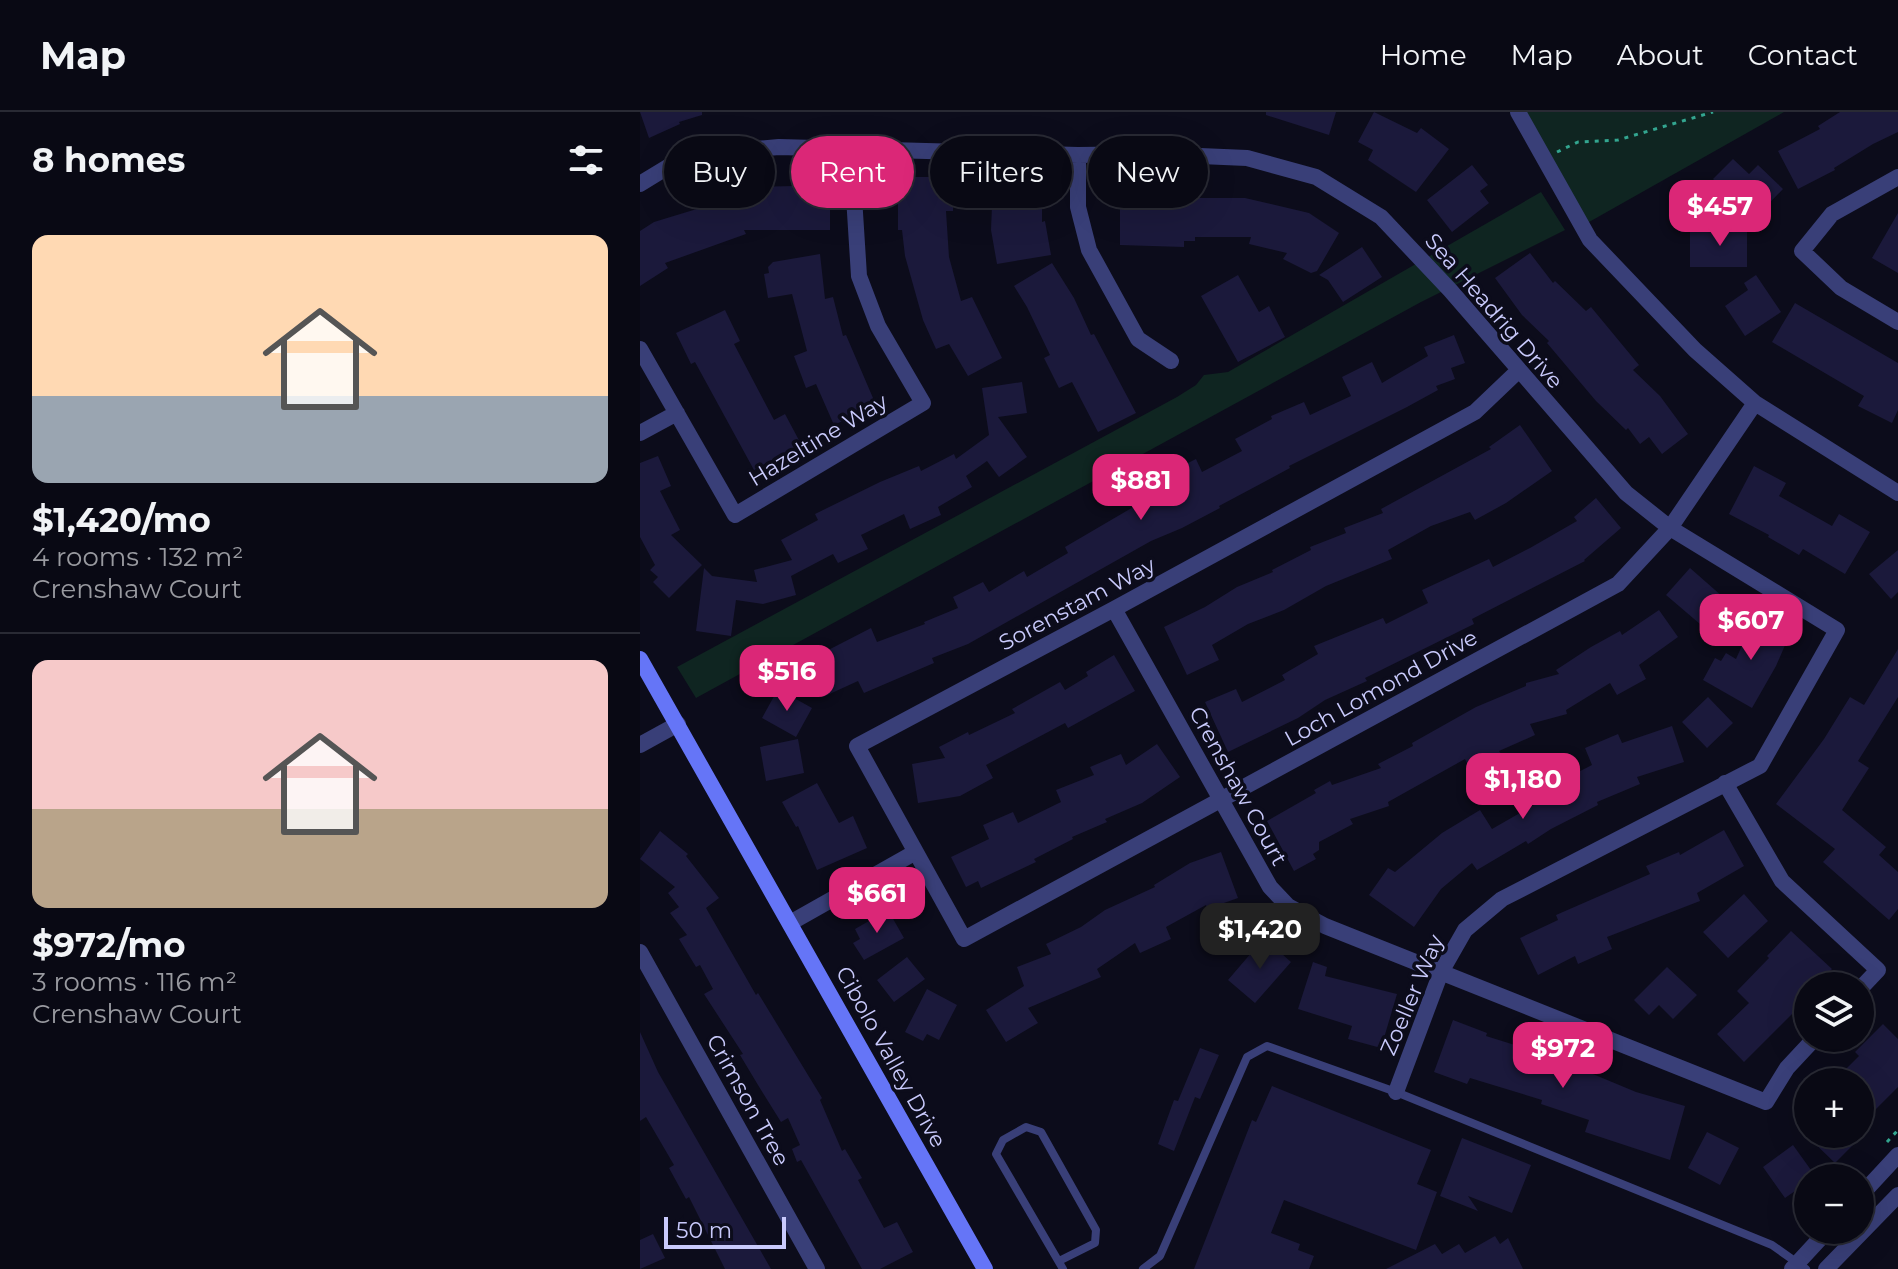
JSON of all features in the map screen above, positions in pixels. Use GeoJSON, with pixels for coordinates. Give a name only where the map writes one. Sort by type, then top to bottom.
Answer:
{"type":"FeatureCollection","features":[{"type":"Feature","properties":{"kind":"main road","name":"Cibolo Valley Drive"},"geometry":{"type":"LineString","coordinates":[[640,659],[985,1269]]}},
{"type":"Feature","properties":{"kind":"street"},"geometry":{"type":"LineString","coordinates":[[1518,112],[1590,240],[1695,350],[1755,403],[1898,493]]}},
{"type":"Feature","properties":{"kind":"street","name":"Sea Headrig Drive"},"geometry":{"type":"LineString","coordinates":[[640,184],[671,165],[721,152],[791,147]]}},
{"type":"Feature","properties":{"kind":"street","name":"Sea Headrig Drive"},"geometry":{"type":"LineString","coordinates":[[914,151],[1247,158],[1316,177],[1381,217],[1450,290],[1626,493],[1670,528],[1837,630]]}},
{"type":"Feature","properties":{"kind":"street"},"geometry":{"type":"LineString","coordinates":[[1078,155],[1078,207],[1089,250],[1138,339],[1171,361]]}},
{"type":"Feature","properties":{"kind":"street"},"geometry":{"type":"LineString","coordinates":[[1898,177],[1832,214],[1802,251],[1841,288],[1898,322]]}},
{"type":"Feature","properties":{"kind":"street","name":"Hazeltine Way"},"geometry":{"type":"LineString","coordinates":[[677,413],[735,515],[923,403],[878,326],[859,276],[855,208]]}},
{"type":"Feature","properties":{"kind":"street"},"geometry":{"type":"LineString","coordinates":[[640,349],[677,413],[640,433]]}},
{"type":"Feature","properties":{"kind":"street","name":"Sorenstam Way"},"geometry":{"type":"LineString","coordinates":[[914,853],[857,746],[1475,412],[1518,371]]}},
{"type":"Feature","properties":{"kind":"street","name":"Loch Lomond Drive"},"geometry":{"type":"LineString","coordinates":[[914,853],[964,939],[1618,584],[1670,528],[1755,403]]}},
{"type":"Feature","properties":{"kind":"street","name":"Crenshaw Court"},"geometry":{"type":"LineString","coordinates":[[1114,609],[1270,887],[1288,906],[1325,926],[1766,1102],[1787,1068],[1802,1052]]}},
{"type":"Feature","properties":{"kind":"street","name":"Zoeller Way"},"geometry":{"type":"LineString","coordinates":[[1396,1092],[1441,972],[1465,930],[1502,899],[1760,766],[1837,630]]}},
{"type":"Feature","properties":{"kind":"street"},"geometry":{"type":"LineString","coordinates":[[640,745],[678,724]]}},
{"type":"Feature","properties":{"kind":"street"},"geometry":{"type":"LineString","coordinates":[[1725,783],[1782,881],[1878,970],[1874,974]]}},
{"type":"Feature","properties":{"kind":"street"},"geometry":{"type":"LineString","coordinates":[[790,923],[914,853]]}},
{"type":"Feature","properties":{"kind":"street","name":"Crimson Tree"},"geometry":{"type":"LineString","coordinates":[[640,952],[817,1269]]}},
{"type":"Feature","properties":{"kind":"street"},"geometry":{"type":"LineString","coordinates":[[1874,1181],[1898,1155]]}},
{"type":"Feature","properties":{"kind":"street"},"geometry":{"type":"LineString","coordinates":[[1826,1269],[1897,1199]]}},
{"type":"Feature","properties":{"kind":"street"},"geometry":{"type":"LineString","coordinates":[[1799,1267],[1817,1244]]}},
{"type":"Feature","properties":{"kind":"lane"},"geometry":{"type":"LineString","coordinates":[[1143,1269],[1160,1256],[1247,1057],[1267,1046],[1396,1092],[1772,1245],[1799,1267]]}},
{"type":"Feature","properties":{"kind":"lane"},"geometry":{"type":"LineString","coordinates":[[1026,1127],[1041,1132],[1096,1230],[1095,1243],[1061,1265],[996,1154],[1003,1140],[1026,1127]]}},
{"type":"Feature","properties":{"kind":"lane"},"geometry":{"type":"LineString","coordinates":[[1874,1181],[1897,1199]]}},
{"type":"Feature","properties":{"kind":"path"},"geometry":{"type":"LineString","coordinates":[[1544,161],[1578,142],[1618,140],[1713,112]]}},
{"type":"Feature","properties":{"kind":"green space"},"geometry":{"type":"Polygon","coordinates":[[[1518,112],[1784,112],[1582,226],[1518,112]]]}},
{"type":"Feature","properties":{"kind":"green space"},"geometry":{"type":"Polygon","coordinates":[[[1541,192],[1565,230],[1421,302],[696,698],[677,667],[1177,397],[1196,385],[1204,375],[1228,372],[1541,192]]]}},
{"type":"Feature","properties":{"kind":"building"},"geometry":{"type":"Polygon","coordinates":[[[640,112],[702,112],[702,115],[679,122],[649,138],[640,112]]]}},
{"type":"Feature","properties":{"kind":"building"},"geometry":{"type":"Polygon","coordinates":[[[1266,112],[1336,112],[1329,135],[1266,115],[1266,112]]]}},
{"type":"Feature","properties":{"kind":"building"},"geometry":{"type":"Polygon","coordinates":[[[1374,112],[1417,133],[1421,128],[1449,149],[1416,192],[1368,160],[1373,150],[1358,142],[1374,112]]]}},
{"type":"Feature","properties":{"kind":"building"},"geometry":{"type":"Polygon","coordinates":[[[1840,112],[1898,112],[1898,132],[1798,189],[1778,151],[1820,129],[1818,126],[1840,112]]]}},
{"type":"Feature","properties":{"kind":"building"},"geometry":{"type":"Polygon","coordinates":[[[1733,159],[1749,174],[1758,165],[1783,189],[1754,219],[1713,179],[1733,159]]]}},
{"type":"Feature","properties":{"kind":"building"},"geometry":{"type":"Polygon","coordinates":[[[1472,165],[1488,185],[1480,191],[1489,203],[1452,232],[1427,200],[1472,165]]]}},
{"type":"Feature","properties":{"kind":"building"},"geometry":{"type":"Polygon","coordinates":[[[914,177],[930,177],[930,208],[953,208],[953,211],[946,211],[949,257],[961,301],[972,297],[1002,358],[968,376],[949,344],[936,349],[923,320],[905,256],[902,230],[898,230],[898,208],[914,208],[914,177]]]}},
{"type":"Feature","properties":{"kind":"building"},"geometry":{"type":"Polygon","coordinates":[[[775,187],[791,187],[791,208],[830,208],[830,230],[744,230],[746,234],[665,263],[668,268],[640,286],[640,231],[654,222],[700,208],[775,208],[775,187]]]}},
{"type":"Feature","properties":{"kind":"building"},"geometry":{"type":"Polygon","coordinates":[[[1208,198],[1245,198],[1309,213],[1339,233],[1317,271],[1311,273],[1283,259],[1287,253],[1249,244],[1251,237],[1195,237],[1195,241],[1184,241],[1184,247],[1120,245],[1120,208],[1208,208],[1208,198]]]}},
{"type":"Feature","properties":{"kind":"building"},"geometry":{"type":"Polygon","coordinates":[[[992,208],[1042,208],[1042,222],[1045,221],[1051,255],[997,264],[991,230],[992,208]]]}},
{"type":"Feature","properties":{"kind":"building"},"geometry":{"type":"Polygon","coordinates":[[[1898,213],[1898,273],[1872,258],[1898,213]]]}},
{"type":"Feature","properties":{"kind":"building"},"geometry":{"type":"Polygon","coordinates":[[[1727,224],[1747,224],[1747,267],[1690,267],[1690,232],[1727,232],[1727,224]]]}},
{"type":"Feature","properties":{"kind":"building"},"geometry":{"type":"Polygon","coordinates":[[[1362,247],[1382,277],[1343,302],[1328,280],[1319,275],[1362,247]]]}},
{"type":"Feature","properties":{"kind":"building"},"geometry":{"type":"Polygon","coordinates":[[[1530,253],[1553,283],[1555,281],[1586,311],[1591,307],[1639,365],[1633,370],[1660,396],[1688,434],[1662,454],[1649,437],[1640,444],[1628,428],[1626,430],[1596,401],[1547,343],[1549,341],[1522,315],[1495,278],[1530,253]]]}},
{"type":"Feature","properties":{"kind":"building"},"geometry":{"type":"Polygon","coordinates":[[[820,254],[825,299],[833,297],[843,336],[846,335],[876,405],[834,425],[816,384],[806,388],[794,356],[807,351],[792,294],[768,298],[764,274],[769,273],[768,267],[773,262],[820,254]]]}},
{"type":"Feature","properties":{"kind":"building"},"geometry":{"type":"Polygon","coordinates":[[[1052,263],[1136,413],[1098,432],[1072,382],[1059,388],[1044,358],[1050,355],[1014,286],[1052,263]]]}},
{"type":"Feature","properties":{"kind":"building"},"geometry":{"type":"Polygon","coordinates":[[[1238,275],[1259,312],[1269,306],[1285,337],[1238,362],[1201,296],[1238,275]]]}},
{"type":"Feature","properties":{"kind":"building"},"geometry":{"type":"Polygon","coordinates":[[[1756,275],[1781,312],[1745,336],[1725,306],[1748,290],[1744,283],[1756,275]]]}},
{"type":"Feature","properties":{"kind":"building"},"geometry":{"type":"Polygon","coordinates":[[[1795,303],[1898,363],[1898,410],[1892,423],[1858,406],[1864,396],[1772,342],[1795,303]]]}},
{"type":"Feature","properties":{"kind":"building"},"geometry":{"type":"Polygon","coordinates":[[[725,310],[740,341],[734,344],[774,420],[785,414],[801,444],[754,470],[676,333],[725,310]]]}},
{"type":"Feature","properties":{"kind":"building"},"geometry":{"type":"Polygon","coordinates":[[[1454,335],[1465,363],[1451,368],[1455,379],[1436,386],[1438,390],[1289,466],[1220,508],[1151,541],[968,644],[932,658],[934,663],[864,693],[858,681],[823,697],[807,661],[871,628],[877,642],[925,624],[958,608],[953,597],[983,582],[989,592],[1024,571],[1027,577],[1068,553],[1065,547],[1135,506],[1129,494],[1165,478],[1164,475],[1196,459],[1202,472],[1242,451],[1235,439],[1272,419],[1271,416],[1304,402],[1310,415],[1351,396],[1342,377],[1372,362],[1382,383],[1428,356],[1424,347],[1454,335]]]}},
{"type":"Feature","properties":{"kind":"building"},"geometry":{"type":"Polygon","coordinates":[[[1022,382],[1027,413],[998,417],[1027,457],[999,477],[987,461],[966,476],[972,487],[938,507],[941,515],[910,529],[904,514],[861,535],[868,549],[838,563],[833,554],[791,576],[796,595],[763,604],[736,600],[731,636],[696,631],[704,568],[712,576],[757,582],[754,570],[792,560],[781,540],[818,520],[815,514],[919,466],[921,471],[954,454],[956,459],[989,435],[982,388],[1022,382]]]}},
{"type":"Feature","properties":{"kind":"building"},"geometry":{"type":"Polygon","coordinates":[[[1520,425],[1552,471],[1475,520],[1470,512],[1431,526],[1388,550],[1392,559],[1326,586],[1284,610],[1248,624],[1212,645],[1219,660],[1187,675],[1164,627],[1237,587],[1273,572],[1311,550],[1310,547],[1346,533],[1344,528],[1383,513],[1381,509],[1491,449],[1489,447],[1520,425]]]}},
{"type":"Feature","properties":{"kind":"building"},"geometry":{"type":"Polygon","coordinates":[[[658,456],[671,486],[660,491],[680,530],[671,535],[702,565],[669,598],[653,582],[658,577],[650,570],[655,565],[640,537],[640,463],[658,456]]]}},
{"type":"Feature","properties":{"kind":"building"},"geometry":{"type":"Polygon","coordinates":[[[1754,466],[1786,483],[1779,496],[1832,526],[1839,514],[1870,532],[1845,574],[1803,549],[1799,555],[1729,514],[1754,466]]]}},
{"type":"Feature","properties":{"kind":"building"},"geometry":{"type":"Polygon","coordinates":[[[1596,498],[1621,528],[1585,561],[1472,619],[1474,624],[1365,678],[1367,681],[1228,752],[1205,702],[1236,689],[1242,702],[1285,680],[1282,675],[1318,654],[1314,646],[1383,618],[1386,624],[1428,603],[1422,590],[1489,559],[1493,567],[1530,548],[1577,521],[1574,517],[1596,498]]]}},
{"type":"Feature","properties":{"kind":"building"},"geometry":{"type":"Polygon","coordinates":[[[1898,550],[1898,592],[1891,599],[1869,574],[1898,550]]]}},
{"type":"Feature","properties":{"kind":"building"},"geometry":{"type":"Polygon","coordinates":[[[1690,568],[1723,597],[1700,624],[1666,595],[1690,568]]]}},
{"type":"Feature","properties":{"kind":"building"},"geometry":{"type":"Polygon","coordinates":[[[1659,610],[1678,637],[1639,665],[1646,679],[1617,695],[1610,683],[1566,710],[1567,714],[1530,724],[1535,735],[1499,751],[1502,755],[1471,771],[1465,759],[1388,802],[1389,806],[1350,819],[1353,824],[1319,842],[1319,850],[1313,854],[1316,859],[1294,871],[1267,821],[1316,793],[1314,790],[1330,781],[1332,785],[1381,768],[1378,764],[1476,707],[1526,686],[1526,683],[1559,674],[1556,670],[1591,647],[1620,631],[1622,635],[1659,610]]]}},
{"type":"Feature","properties":{"kind":"building"},"geometry":{"type":"Polygon","coordinates":[[[1756,614],[1792,629],[1776,666],[1752,708],[1703,680],[1715,658],[1721,661],[1726,653],[1736,659],[1756,614]]]}},
{"type":"Feature","properties":{"kind":"building"},"geometry":{"type":"Polygon","coordinates":[[[1898,649],[1898,697],[1858,761],[1869,768],[1842,810],[1886,847],[1879,855],[1898,872],[1898,909],[1889,920],[1823,862],[1835,849],[1776,804],[1824,739],[1850,697],[1864,705],[1898,649]]]}},
{"type":"Feature","properties":{"kind":"building"},"geometry":{"type":"Polygon","coordinates":[[[1114,655],[1135,691],[1068,728],[1065,723],[986,765],[993,778],[960,796],[918,803],[912,764],[945,758],[939,747],[1015,713],[1012,709],[1060,682],[1065,690],[1088,676],[1086,672],[1114,655]]]}},
{"type":"Feature","properties":{"kind":"building"},"geometry":{"type":"Polygon","coordinates":[[[778,689],[812,708],[796,737],[762,718],[778,689]]]}},
{"type":"Feature","properties":{"kind":"building"},"geometry":{"type":"Polygon","coordinates":[[[1708,697],[1733,723],[1707,748],[1682,722],[1708,697]]]}},
{"type":"Feature","properties":{"kind":"building"},"geometry":{"type":"Polygon","coordinates":[[[1672,726],[1684,762],[1637,777],[1640,784],[1597,802],[1598,805],[1477,870],[1472,863],[1441,889],[1414,927],[1369,895],[1388,868],[1395,872],[1442,833],[1480,810],[1492,829],[1553,794],[1549,787],[1592,765],[1585,748],[1618,734],[1622,743],[1672,726]]]}},
{"type":"Feature","properties":{"kind":"building"},"geometry":{"type":"Polygon","coordinates":[[[798,739],[804,773],[766,781],[760,747],[798,739]]]}},
{"type":"Feature","properties":{"kind":"building"},"geometry":{"type":"Polygon","coordinates":[[[1157,744],[1180,777],[1142,803],[1105,819],[1107,822],[1072,837],[1034,859],[1036,862],[981,888],[978,881],[966,887],[951,857],[989,839],[983,825],[1013,812],[1018,823],[1061,802],[1056,790],[1094,775],[1090,767],[1121,754],[1126,765],[1157,744]]]}},
{"type":"Feature","properties":{"kind":"building"},"geometry":{"type":"Polygon","coordinates":[[[817,783],[839,823],[853,816],[867,848],[817,870],[798,826],[782,802],[817,783]]]}},
{"type":"Feature","properties":{"kind":"building"},"geometry":{"type":"Polygon","coordinates":[[[1724,830],[1744,866],[1697,893],[1700,901],[1607,937],[1612,949],[1578,964],[1575,956],[1538,975],[1520,938],[1558,920],[1556,915],[1650,874],[1646,866],[1679,852],[1680,855],[1724,830]]]}},
{"type":"Feature","properties":{"kind":"building"},"geometry":{"type":"Polygon","coordinates":[[[660,831],[688,854],[686,856],[719,898],[706,908],[756,995],[758,993],[822,1098],[820,1100],[842,1151],[845,1149],[862,1178],[858,1180],[884,1228],[897,1222],[913,1252],[880,1269],[862,1269],[801,1160],[797,1162],[792,1149],[800,1145],[788,1118],[781,1122],[758,1085],[740,1055],[743,1054],[704,994],[713,989],[700,965],[696,967],[679,939],[687,935],[670,913],[679,907],[668,893],[675,887],[640,859],[660,831]]]}},
{"type":"Feature","properties":{"kind":"building"},"geometry":{"type":"Polygon","coordinates":[[[1221,852],[1238,898],[1207,909],[1206,905],[1166,927],[1171,939],[1140,953],[1135,943],[1097,969],[1101,977],[1028,1008],[1038,1023],[1006,1042],[986,1010],[1024,986],[1017,967],[1051,954],[1046,944],[1081,927],[1105,910],[1155,887],[1190,863],[1221,852]]]}},
{"type":"Feature","properties":{"kind":"building"},"geometry":{"type":"Polygon","coordinates":[[[1744,894],[1768,921],[1728,958],[1703,932],[1744,894]]]}},
{"type":"Feature","properties":{"kind":"building"},"geometry":{"type":"Polygon","coordinates":[[[888,910],[904,938],[864,960],[853,943],[860,939],[855,929],[888,910]]]}},
{"type":"Feature","properties":{"kind":"building"},"geometry":{"type":"Polygon","coordinates":[[[1791,931],[1832,969],[1829,972],[1794,972],[1794,1012],[1744,1062],[1717,1034],[1749,1003],[1737,991],[1769,958],[1767,956],[1791,931]]]}},
{"type":"Feature","properties":{"kind":"building"},"geometry":{"type":"Polygon","coordinates":[[[1264,938],[1291,962],[1255,1003],[1228,980],[1264,938]]]}},
{"type":"Feature","properties":{"kind":"building"},"geometry":{"type":"Polygon","coordinates":[[[907,957],[925,979],[894,1002],[877,980],[907,957]]]}},
{"type":"Feature","properties":{"kind":"building"},"geometry":{"type":"Polygon","coordinates":[[[1313,962],[1327,967],[1325,976],[1397,994],[1381,1048],[1348,1039],[1352,1026],[1298,1009],[1313,962]]]}},
{"type":"Feature","properties":{"kind":"building"},"geometry":{"type":"Polygon","coordinates":[[[1667,967],[1697,995],[1673,1019],[1659,1005],[1649,1015],[1634,1000],[1667,967]]]}},
{"type":"Feature","properties":{"kind":"building"},"geometry":{"type":"Polygon","coordinates":[[[927,989],[957,1005],[939,1040],[927,1034],[923,1041],[905,1032],[927,989]]]}},
{"type":"Feature","properties":{"kind":"building"},"geometry":{"type":"Polygon","coordinates":[[[1453,1020],[1487,1033],[1486,1036],[1537,1052],[1536,1055],[1636,1092],[1685,1106],[1670,1160],[1585,1132],[1589,1120],[1541,1104],[1542,1100],[1470,1078],[1467,1084],[1434,1072],[1453,1020]]]}},
{"type":"Feature","properties":{"kind":"building"},"geometry":{"type":"Polygon","coordinates":[[[1883,1024],[1898,1039],[1898,1087],[1874,1111],[1874,1068],[1847,1068],[1859,1056],[1855,1052],[1874,1052],[1874,1033],[1883,1024]]]}},
{"type":"Feature","properties":{"kind":"building"},"geometry":{"type":"Polygon","coordinates":[[[640,1032],[658,1072],[771,1269],[725,1269],[689,1197],[686,1199],[669,1168],[674,1165],[646,1117],[640,1121],[640,1032]]]}},
{"type":"Feature","properties":{"kind":"building"},"geometry":{"type":"Polygon","coordinates":[[[1200,1048],[1219,1055],[1200,1099],[1195,1097],[1174,1151],[1158,1144],[1174,1100],[1178,1101],[1200,1048]]]}},
{"type":"Feature","properties":{"kind":"building"},"geometry":{"type":"Polygon","coordinates":[[[1272,1086],[1431,1150],[1417,1184],[1437,1192],[1416,1250],[1284,1200],[1271,1233],[1300,1244],[1298,1250],[1314,1256],[1309,1269],[1194,1269],[1252,1120],[1256,1122],[1272,1086]]]}},
{"type":"Feature","properties":{"kind":"building"},"geometry":{"type":"Polygon","coordinates":[[[1707,1132],[1739,1148],[1720,1185],[1688,1168],[1707,1132]]]}},
{"type":"Feature","properties":{"kind":"building"},"geometry":{"type":"Polygon","coordinates":[[[1462,1138],[1531,1165],[1512,1213],[1468,1196],[1478,1211],[1440,1196],[1462,1138]]]}},
{"type":"Feature","properties":{"kind":"building"},"geometry":{"type":"Polygon","coordinates":[[[1793,1145],[1807,1164],[1794,1164],[1794,1192],[1785,1198],[1763,1167],[1793,1145]]]}},
{"type":"Feature","properties":{"kind":"building"},"geometry":{"type":"Polygon","coordinates":[[[1819,1148],[1850,1148],[1835,1163],[1819,1148]]]}},
{"type":"Feature","properties":{"kind":"building"},"geometry":{"type":"Polygon","coordinates":[[[653,1234],[665,1258],[640,1269],[640,1240],[653,1234]]]}},
{"type":"Feature","properties":{"kind":"building"},"geometry":{"type":"Polygon","coordinates":[[[1495,1236],[1500,1244],[1508,1238],[1523,1269],[1386,1269],[1435,1244],[1442,1254],[1459,1244],[1465,1253],[1495,1236]]]}}]}
